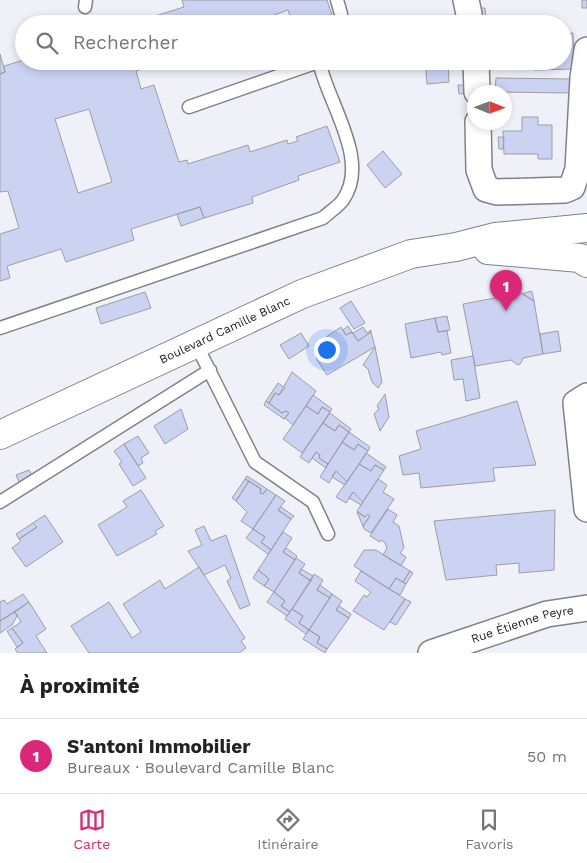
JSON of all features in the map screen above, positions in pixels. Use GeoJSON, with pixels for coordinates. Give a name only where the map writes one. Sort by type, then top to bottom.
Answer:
{"type":"FeatureCollection","features":[{"type":"Feature","properties":{"kind":"main road","name":"Boulevard Camille Blanc"},"geometry":{"type":"LineString","coordinates":[[0,435],[302,294],[348,276],[411,254],[456,247],[495,236],[587,228]]}},
{"type":"Feature","properties":{"kind":"main road","name":"Boulevard Camille Blanc"},"geometry":{"type":"LineString","coordinates":[[456,247],[580,258],[587,263]]}},
{"type":"Feature","properties":{"kind":"street"},"geometry":{"type":"LineString","coordinates":[[466,0],[469,15]]}},
{"type":"Feature","properties":{"kind":"street"},"geometry":{"type":"LineString","coordinates":[[478,130],[479,170],[486,189],[497,192],[565,190],[572,187],[578,169],[583,78],[587,50]]}},
{"type":"Feature","properties":{"kind":"street"},"geometry":{"type":"LineString","coordinates":[[476,70],[477,85]]}},
{"type":"Feature","properties":{"kind":"street"},"geometry":{"type":"LineString","coordinates":[[587,396],[576,403],[587,509]]}},
{"type":"Feature","properties":{"kind":"street","name":"Rue Étienne Peyre"},"geometry":{"type":"LineString","coordinates":[[431,653],[547,614],[587,608]]}},
{"type":"Feature","properties":{"kind":"lane"},"geometry":{"type":"LineString","coordinates":[[337,0],[341,15]]}},
{"type":"Feature","properties":{"kind":"lane"},"geometry":{"type":"LineString","coordinates":[[189,107],[296,70]]}},
{"type":"Feature","properties":{"kind":"lane"},"geometry":{"type":"LineString","coordinates":[[0,328],[323,218],[343,199],[351,177],[353,156],[322,70]]}},
{"type":"Feature","properties":{"kind":"lane"},"geometry":{"type":"LineString","coordinates":[[196,344],[255,462],[313,502],[328,534]]}},
{"type":"Feature","properties":{"kind":"lane"},"geometry":{"type":"LineString","coordinates":[[0,502],[210,370]]}},
{"type":"Feature","properties":{"kind":"building"},"geometry":{"type":"Polygon","coordinates":[[[182,0],[327,0],[332,15],[290,15],[288,10],[274,15],[159,15],[184,7],[182,0]]]}},
{"type":"Feature","properties":{"kind":"building"},"geometry":{"type":"Polygon","coordinates":[[[582,0],[587,0],[587,8],[582,8],[582,0]]]}},
{"type":"Feature","properties":{"kind":"building"},"geometry":{"type":"Polygon","coordinates":[[[477,8],[485,8],[486,15],[478,15],[477,8]]]}},
{"type":"Feature","properties":{"kind":"building"},"geometry":{"type":"Polygon","coordinates":[[[573,33],[574,69],[572,69],[573,33]]]}},
{"type":"Feature","properties":{"kind":"building"},"geometry":{"type":"Polygon","coordinates":[[[0,54],[5,72],[0,74],[0,54]]]}},
{"type":"Feature","properties":{"kind":"building"},"geometry":{"type":"Polygon","coordinates":[[[15,63],[15,70],[139,70],[136,71],[141,89],[154,85],[179,162],[187,160],[188,164],[248,145],[250,152],[287,140],[288,144],[298,141],[296,137],[327,126],[340,162],[298,176],[299,180],[252,197],[253,203],[204,218],[200,207],[131,229],[134,240],[66,262],[61,249],[7,266],[10,278],[0,281],[0,234],[19,228],[8,191],[0,192],[0,74],[5,72],[4,66],[15,63]],[[89,109],[55,119],[78,193],[112,182],[89,109]]]}},
{"type":"Feature","properties":{"kind":"building"},"geometry":{"type":"Polygon","coordinates":[[[426,70],[448,70],[449,82],[427,84],[426,70]]]}},
{"type":"Feature","properties":{"kind":"building"},"geometry":{"type":"Polygon","coordinates":[[[496,78],[573,79],[573,93],[512,92],[512,85],[496,85],[496,78]]]}},
{"type":"Feature","properties":{"kind":"building"},"geometry":{"type":"Polygon","coordinates":[[[458,85],[467,85],[467,93],[459,94],[458,85]]]}},
{"type":"Feature","properties":{"kind":"building"},"geometry":{"type":"Polygon","coordinates":[[[522,117],[538,117],[538,125],[552,125],[552,159],[538,159],[538,154],[504,154],[503,131],[522,131],[522,117]]]}},
{"type":"Feature","properties":{"kind":"building"},"geometry":{"type":"Polygon","coordinates":[[[498,137],[504,137],[503,149],[499,149],[498,137]]]}},
{"type":"Feature","properties":{"kind":"building"},"geometry":{"type":"Polygon","coordinates":[[[383,151],[402,174],[385,188],[367,165],[383,151]]]}},
{"type":"Feature","properties":{"kind":"building"},"geometry":{"type":"Polygon","coordinates":[[[200,207],[204,218],[181,226],[177,214],[200,207]]]}},
{"type":"Feature","properties":{"kind":"building"},"geometry":{"type":"Polygon","coordinates":[[[145,292],[151,308],[101,324],[96,308],[145,292]]]}},
{"type":"Feature","properties":{"kind":"building"},"geometry":{"type":"Polygon","coordinates":[[[532,292],[534,301],[522,294],[532,292]]]}},
{"type":"Feature","properties":{"kind":"building"},"geometry":{"type":"Polygon","coordinates":[[[522,293],[534,301],[543,354],[523,358],[518,365],[511,360],[475,366],[463,304],[522,293]]]}},
{"type":"Feature","properties":{"kind":"building"},"geometry":{"type":"Polygon","coordinates":[[[351,301],[365,323],[354,329],[340,308],[351,301]]]}},
{"type":"Feature","properties":{"kind":"building"},"geometry":{"type":"Polygon","coordinates":[[[447,316],[450,330],[438,332],[435,318],[447,316]]]}},
{"type":"Feature","properties":{"kind":"building"},"geometry":{"type":"Polygon","coordinates":[[[435,318],[438,332],[447,331],[451,353],[442,355],[441,352],[411,358],[405,324],[435,318]]]}},
{"type":"Feature","properties":{"kind":"building"},"geometry":{"type":"Polygon","coordinates":[[[348,326],[352,332],[346,335],[343,330],[348,326]]]}},
{"type":"Feature","properties":{"kind":"building"},"geometry":{"type":"Polygon","coordinates":[[[341,327],[346,335],[352,332],[358,341],[371,332],[375,347],[327,375],[316,358],[332,348],[326,337],[341,327]]]}},
{"type":"Feature","properties":{"kind":"building"},"geometry":{"type":"Polygon","coordinates":[[[363,327],[367,333],[371,330],[371,332],[358,341],[353,333],[363,327]]]}},
{"type":"Feature","properties":{"kind":"building"},"geometry":{"type":"Polygon","coordinates":[[[558,331],[561,351],[543,354],[540,334],[558,331]]]}},
{"type":"Feature","properties":{"kind":"building"},"geometry":{"type":"Polygon","coordinates":[[[301,333],[309,346],[289,359],[280,345],[301,333]]]}},
{"type":"Feature","properties":{"kind":"building"},"geometry":{"type":"Polygon","coordinates":[[[375,347],[382,382],[378,388],[372,382],[368,369],[363,365],[375,347]]]}},
{"type":"Feature","properties":{"kind":"building"},"geometry":{"type":"Polygon","coordinates":[[[473,356],[480,398],[466,401],[463,379],[454,380],[451,360],[473,356]]]}},
{"type":"Feature","properties":{"kind":"building"},"geometry":{"type":"Polygon","coordinates":[[[292,372],[316,391],[293,425],[285,418],[289,413],[286,411],[282,413],[269,403],[275,393],[279,395],[292,372]]]}},
{"type":"Feature","properties":{"kind":"building"},"geometry":{"type":"Polygon","coordinates":[[[278,383],[285,388],[279,395],[275,393],[269,403],[266,401],[278,383]]]}},
{"type":"Feature","properties":{"kind":"building"},"geometry":{"type":"Polygon","coordinates":[[[385,394],[389,417],[380,431],[374,414],[379,409],[377,406],[385,394]]]}},
{"type":"Feature","properties":{"kind":"building"},"geometry":{"type":"Polygon","coordinates":[[[313,395],[332,409],[330,412],[322,407],[318,414],[306,406],[313,395]]]}},
{"type":"Feature","properties":{"kind":"building"},"geometry":{"type":"Polygon","coordinates":[[[266,401],[282,413],[286,411],[289,413],[284,419],[264,405],[266,401]]]}},
{"type":"Feature","properties":{"kind":"building"},"geometry":{"type":"Polygon","coordinates":[[[517,401],[536,465],[493,468],[495,481],[421,488],[419,473],[403,475],[399,456],[421,449],[416,431],[517,401]]]}},
{"type":"Feature","properties":{"kind":"building"},"geometry":{"type":"Polygon","coordinates":[[[306,406],[318,414],[322,407],[330,412],[302,453],[283,439],[306,406]]]}},
{"type":"Feature","properties":{"kind":"building"},"geometry":{"type":"Polygon","coordinates":[[[181,409],[188,429],[165,444],[154,426],[181,409]]]}},
{"type":"Feature","properties":{"kind":"building"},"geometry":{"type":"Polygon","coordinates":[[[330,413],[351,429],[349,432],[339,425],[335,431],[323,423],[330,413]]]}},
{"type":"Feature","properties":{"kind":"building"},"geometry":{"type":"Polygon","coordinates":[[[323,423],[335,431],[339,425],[349,432],[328,464],[319,458],[320,455],[316,452],[309,463],[300,457],[323,423]]]}},
{"type":"Feature","properties":{"kind":"building"},"geometry":{"type":"Polygon","coordinates":[[[349,432],[370,447],[368,451],[358,444],[354,450],[342,442],[349,432]]]}},
{"type":"Feature","properties":{"kind":"building"},"geometry":{"type":"Polygon","coordinates":[[[138,436],[149,453],[141,458],[143,463],[138,466],[124,444],[138,436]]]}},
{"type":"Feature","properties":{"kind":"building"},"geometry":{"type":"Polygon","coordinates":[[[342,442],[354,450],[358,444],[368,451],[347,482],[336,471],[329,483],[320,477],[342,442]]]}},
{"type":"Feature","properties":{"kind":"building"},"geometry":{"type":"Polygon","coordinates":[[[124,444],[146,478],[133,486],[119,464],[122,462],[114,451],[124,444]]]}},
{"type":"Feature","properties":{"kind":"building"},"geometry":{"type":"Polygon","coordinates":[[[316,452],[320,455],[319,458],[328,464],[326,468],[312,458],[316,452]]]}},
{"type":"Feature","properties":{"kind":"building"},"geometry":{"type":"Polygon","coordinates":[[[366,453],[386,467],[384,470],[375,465],[371,471],[359,464],[366,453]]]}},
{"type":"Feature","properties":{"kind":"building"},"geometry":{"type":"Polygon","coordinates":[[[359,464],[371,471],[375,465],[384,470],[363,502],[353,492],[346,503],[336,497],[359,464]]]}},
{"type":"Feature","properties":{"kind":"building"},"geometry":{"type":"Polygon","coordinates":[[[29,470],[32,475],[19,482],[16,475],[29,470]]]}},
{"type":"Feature","properties":{"kind":"building"},"geometry":{"type":"Polygon","coordinates":[[[336,471],[347,482],[345,485],[332,477],[336,471]]]}},
{"type":"Feature","properties":{"kind":"building"},"geometry":{"type":"Polygon","coordinates":[[[247,476],[267,489],[263,494],[260,493],[261,489],[245,479],[247,476]]]}},
{"type":"Feature","properties":{"kind":"building"},"geometry":{"type":"Polygon","coordinates":[[[245,479],[249,481],[236,501],[232,498],[245,479]]]}},
{"type":"Feature","properties":{"kind":"building"},"geometry":{"type":"Polygon","coordinates":[[[378,479],[387,485],[383,492],[394,499],[371,533],[364,529],[363,526],[370,516],[368,514],[365,517],[357,511],[378,479]]]}},
{"type":"Feature","properties":{"kind":"building"},"geometry":{"type":"Polygon","coordinates":[[[249,481],[261,489],[260,493],[263,494],[267,489],[276,495],[253,529],[241,521],[247,512],[236,501],[249,481]]]}},
{"type":"Feature","properties":{"kind":"building"},"geometry":{"type":"Polygon","coordinates":[[[141,490],[164,526],[155,531],[157,534],[117,556],[98,525],[127,507],[123,501],[141,490]]]}},
{"type":"Feature","properties":{"kind":"building"},"geometry":{"type":"Polygon","coordinates":[[[353,492],[363,502],[361,505],[349,498],[353,492]]]}},
{"type":"Feature","properties":{"kind":"building"},"geometry":{"type":"Polygon","coordinates":[[[276,495],[285,501],[278,510],[291,519],[271,550],[261,542],[265,537],[253,529],[276,495]]]}},
{"type":"Feature","properties":{"kind":"building"},"geometry":{"type":"Polygon","coordinates":[[[281,507],[294,516],[291,519],[278,510],[281,507]]]}},
{"type":"Feature","properties":{"kind":"building"},"geometry":{"type":"Polygon","coordinates":[[[388,509],[397,515],[393,522],[399,526],[404,548],[400,553],[406,557],[401,566],[383,555],[387,548],[385,543],[370,536],[388,509]]]}},
{"type":"Feature","properties":{"kind":"building"},"geometry":{"type":"Polygon","coordinates":[[[555,510],[554,570],[519,573],[519,563],[496,565],[497,575],[446,580],[434,521],[555,510]]]}},
{"type":"Feature","properties":{"kind":"building"},"geometry":{"type":"Polygon","coordinates":[[[357,512],[365,517],[368,514],[370,516],[363,526],[357,512]]]}},
{"type":"Feature","properties":{"kind":"building"},"geometry":{"type":"Polygon","coordinates":[[[45,515],[63,542],[26,567],[12,548],[21,541],[19,539],[37,527],[33,523],[45,515]]]}},
{"type":"Feature","properties":{"kind":"building"},"geometry":{"type":"Polygon","coordinates":[[[33,523],[37,527],[19,539],[16,534],[33,523]]]}},
{"type":"Feature","properties":{"kind":"building"},"geometry":{"type":"Polygon","coordinates":[[[204,526],[211,541],[226,535],[250,605],[240,609],[227,581],[231,578],[225,565],[204,575],[188,551],[202,545],[195,530],[204,526]]]}},
{"type":"Feature","properties":{"kind":"building"},"geometry":{"type":"Polygon","coordinates":[[[253,529],[265,537],[261,542],[271,550],[268,554],[246,538],[253,529]]]}},
{"type":"Feature","properties":{"kind":"building"},"geometry":{"type":"Polygon","coordinates":[[[283,532],[292,538],[283,552],[295,560],[274,592],[264,586],[269,579],[258,570],[283,532]]]}},
{"type":"Feature","properties":{"kind":"building"},"geometry":{"type":"Polygon","coordinates":[[[286,548],[297,556],[295,560],[283,552],[286,548]]]}},
{"type":"Feature","properties":{"kind":"building"},"geometry":{"type":"Polygon","coordinates":[[[364,550],[376,550],[410,571],[403,582],[396,578],[389,589],[354,566],[364,550]]]}},
{"type":"Feature","properties":{"kind":"building"},"geometry":{"type":"Polygon","coordinates":[[[296,558],[305,564],[299,573],[311,581],[290,612],[281,606],[285,601],[274,592],[296,558]]]}},
{"type":"Feature","properties":{"kind":"building"},"geometry":{"type":"Polygon","coordinates":[[[199,567],[245,638],[241,641],[246,648],[239,653],[89,653],[71,626],[109,602],[132,638],[141,632],[123,604],[160,580],[165,589],[199,567]]]}},
{"type":"Feature","properties":{"kind":"building"},"geometry":{"type":"Polygon","coordinates":[[[301,569],[313,576],[311,581],[299,573],[301,569]]]}},
{"type":"Feature","properties":{"kind":"building"},"geometry":{"type":"Polygon","coordinates":[[[258,570],[269,579],[264,586],[253,578],[258,570]]]}},
{"type":"Feature","properties":{"kind":"building"},"geometry":{"type":"Polygon","coordinates":[[[361,571],[405,599],[384,630],[353,611],[364,595],[367,597],[371,592],[355,581],[361,571]]]}},
{"type":"Feature","properties":{"kind":"building"},"geometry":{"type":"Polygon","coordinates":[[[410,571],[413,573],[406,584],[403,582],[410,571]]]}},
{"type":"Feature","properties":{"kind":"building"},"geometry":{"type":"Polygon","coordinates":[[[314,574],[323,580],[317,590],[330,598],[309,630],[299,623],[303,616],[292,609],[314,574]]]}},
{"type":"Feature","properties":{"kind":"building"},"geometry":{"type":"Polygon","coordinates":[[[396,578],[406,584],[400,595],[389,589],[396,578]]]}},
{"type":"Feature","properties":{"kind":"building"},"geometry":{"type":"Polygon","coordinates":[[[320,585],[332,594],[330,598],[317,590],[320,585]]]}},
{"type":"Feature","properties":{"kind":"building"},"geometry":{"type":"Polygon","coordinates":[[[274,592],[285,601],[281,606],[290,612],[287,616],[267,602],[274,592]]]}},
{"type":"Feature","properties":{"kind":"building"},"geometry":{"type":"Polygon","coordinates":[[[23,594],[29,602],[0,621],[0,602],[4,600],[7,604],[23,594]]]}},
{"type":"Feature","properties":{"kind":"building"},"geometry":{"type":"Polygon","coordinates":[[[332,594],[342,601],[336,610],[349,618],[327,649],[317,643],[320,637],[309,630],[332,594]]]}},
{"type":"Feature","properties":{"kind":"building"},"geometry":{"type":"Polygon","coordinates":[[[405,599],[411,602],[396,625],[390,622],[405,599]]]}},
{"type":"Feature","properties":{"kind":"building"},"geometry":{"type":"Polygon","coordinates":[[[29,602],[46,629],[36,636],[47,653],[18,653],[15,649],[23,643],[12,628],[21,622],[15,612],[29,602]]]}},
{"type":"Feature","properties":{"kind":"building"},"geometry":{"type":"Polygon","coordinates":[[[339,606],[351,614],[349,618],[336,610],[339,606]]]}},
{"type":"Feature","properties":{"kind":"building"},"geometry":{"type":"Polygon","coordinates":[[[292,609],[303,616],[299,623],[309,630],[306,634],[285,619],[292,609]]]}},
{"type":"Feature","properties":{"kind":"building"},"geometry":{"type":"Polygon","coordinates":[[[15,612],[17,616],[12,625],[0,633],[0,621],[15,612]]]}},
{"type":"Feature","properties":{"kind":"building"},"geometry":{"type":"Polygon","coordinates":[[[12,628],[23,643],[17,647],[7,631],[12,628]]]}},
{"type":"Feature","properties":{"kind":"building"},"geometry":{"type":"Polygon","coordinates":[[[309,630],[320,637],[317,643],[327,649],[325,653],[303,639],[309,630]]]}},
{"type":"Feature","properties":{"kind":"place","name":"S'antoni Immobilier"},"geometry":{"type":"Point","coordinates":[506,311]}}]}
